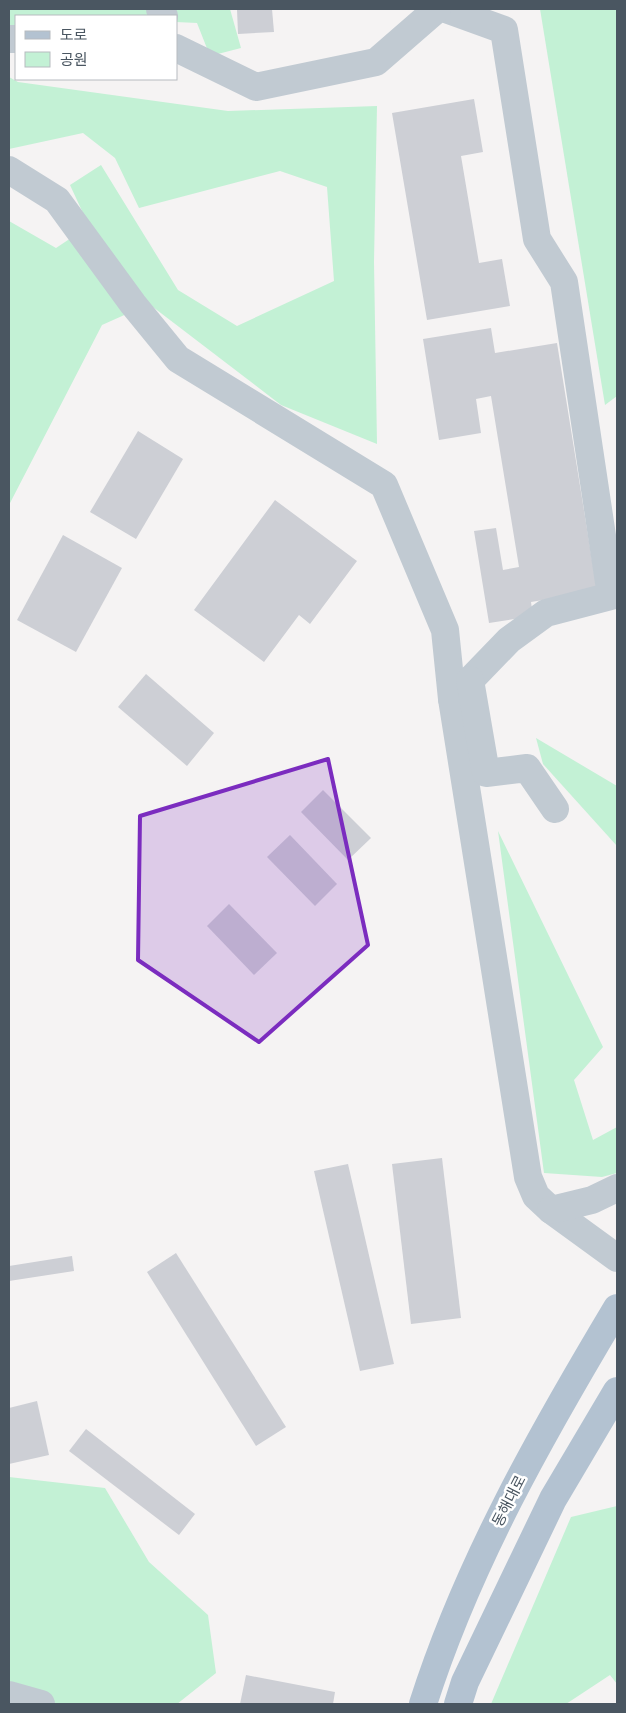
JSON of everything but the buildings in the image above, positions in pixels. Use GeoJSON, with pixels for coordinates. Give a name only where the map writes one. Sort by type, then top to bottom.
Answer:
{"type":"FeatureCollection","features":[{"type":"Feature","properties":{"kind":"main road","name":"동해대로"},"geometry":{"type":"LineString","coordinates":[[424,1704],[445,1639],[474,1570],[517,1482],[617,1308]]}},
{"type":"Feature","properties":{"kind":"main road"},"geometry":{"type":"LineString","coordinates":[[458,1704],[473,1664],[553,1500],[617,1391]]}},
{"type":"Feature","properties":{"kind":"street"},"geometry":{"type":"LineString","coordinates":[[178,47],[256,87],[376,62],[437,9]]}},
{"type":"Feature","properties":{"kind":"street"},"geometry":{"type":"LineString","coordinates":[[446,9],[504,30],[536,239],[564,282],[611,596],[546,613],[509,640],[461,690]]}},
{"type":"Feature","properties":{"kind":"street"},"geometry":{"type":"LineString","coordinates":[[9,170],[57,200],[133,304],[178,359],[384,485],[444,630],[486,773],[527,768],[555,809]]}},
{"type":"Feature","properties":{"kind":"street"},"geometry":{"type":"LineString","coordinates":[[461,690],[528,1177],[536,1196],[551,1210],[617,1258]]}},
{"type":"Feature","properties":{"kind":"street"},"geometry":{"type":"LineString","coordinates":[[551,1210],[592,1200],[617,1188]]}},
{"type":"Feature","properties":{"kind":"street"},"geometry":{"type":"LineString","coordinates":[[9,1695],[41,1704]]}},
{"type":"Feature","properties":{"kind":"highlighted area"},"geometry":{"type":"Polygon","coordinates":[[[328,759],[368,945],[259,1042],[138,960],[140,816],[328,759]]]}},
{"type":"Feature","properties":{"kind":"green space"},"geometry":{"type":"Polygon","coordinates":[[[9,9],[230,9],[241,48],[210,56],[197,23],[178,22],[178,15],[15,15],[15,44],[9,35],[9,9]]]}},
{"type":"Feature","properties":{"kind":"green space"},"geometry":{"type":"Polygon","coordinates":[[[540,9],[617,9],[617,396],[605,405],[540,9]]]}},
{"type":"Feature","properties":{"kind":"green space"},"geometry":{"type":"Polygon","coordinates":[[[9,77],[18,82],[228,111],[377,106],[374,262],[377,444],[281,405],[149,304],[102,325],[9,505],[9,221],[56,248],[89,226],[70,185],[101,165],[178,290],[237,326],[334,281],[327,187],[280,171],[139,208],[115,158],[83,133],[9,149],[9,77]]]}},
{"type":"Feature","properties":{"kind":"green space"},"geometry":{"type":"Polygon","coordinates":[[[536,738],[617,786],[617,846],[543,764],[536,738]]]}},
{"type":"Feature","properties":{"kind":"green space"},"geometry":{"type":"Polygon","coordinates":[[[498,831],[603,1047],[574,1080],[593,1140],[617,1127],[617,1173],[602,1177],[544,1173],[498,831]]]}},
{"type":"Feature","properties":{"kind":"green space"},"geometry":{"type":"Polygon","coordinates":[[[9,1477],[105,1488],[149,1562],[208,1615],[216,1673],[177,1704],[35,1704],[9,1697],[9,1477]]]}},
{"type":"Feature","properties":{"kind":"green space"},"geometry":{"type":"Polygon","coordinates":[[[617,1506],[617,1684],[610,1675],[566,1704],[491,1704],[571,1517],[617,1506]]]}}]}
